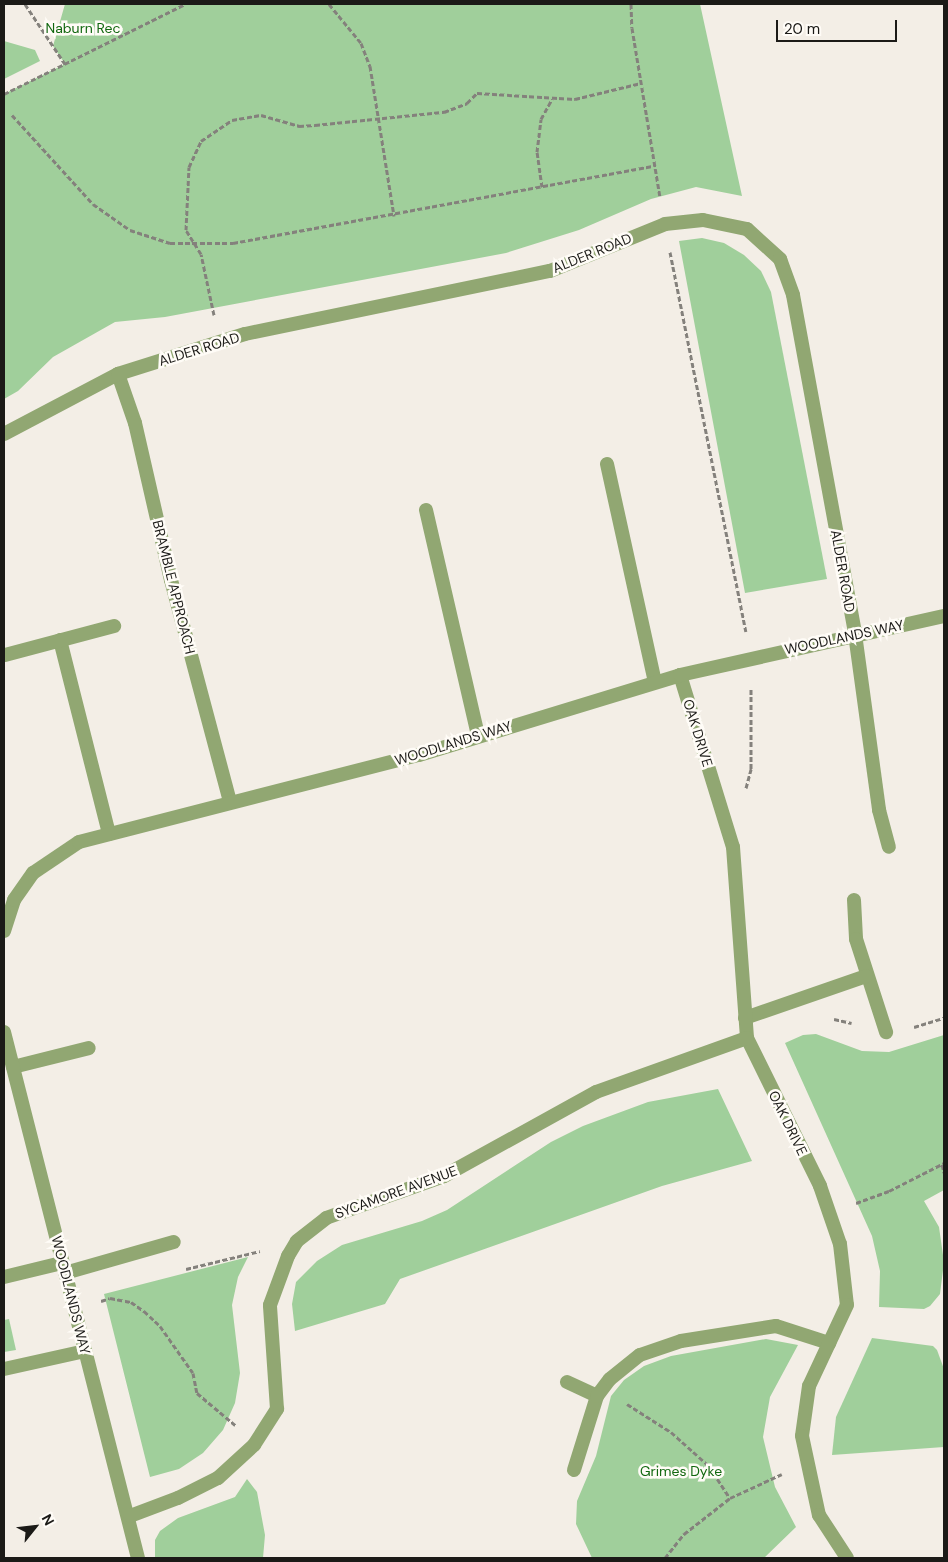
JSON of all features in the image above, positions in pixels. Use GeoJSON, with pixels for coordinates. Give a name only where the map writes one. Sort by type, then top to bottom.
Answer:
{"type":"FeatureCollection","features":[{"type":"Feature","properties":{"kind":"street","name":"ALDER ROAD"},"geometry":{"type":"LineString","coordinates":[[4,434],[118,374],[219,343],[550,271],[665,224],[703,220],[747,229],[780,259],[793,295],[855,634],[879,810],[889,847]]}},
{"type":"Feature","properties":{"kind":"street","name":"BRAMBLE APPROACH"},"geometry":{"type":"LineString","coordinates":[[118,374],[135,423],[171,580],[230,801]]}},
{"type":"Feature","properties":{"kind":"street"},"geometry":{"type":"LineString","coordinates":[[607,464],[655,682]]}},
{"type":"Feature","properties":{"kind":"street"},"geometry":{"type":"LineString","coordinates":[[426,510],[478,735]]}},
{"type":"Feature","properties":{"kind":"street","name":"WOODLANDS WAY"},"geometry":{"type":"LineString","coordinates":[[4,931],[14,900],[33,874],[79,842],[230,801],[420,755],[478,735],[680,675],[855,634],[944,616]]}},
{"type":"Feature","properties":{"kind":"street"},"geometry":{"type":"LineString","coordinates":[[5,655],[114,626]]}},
{"type":"Feature","properties":{"kind":"street"},"geometry":{"type":"LineString","coordinates":[[60,640],[109,834]]}},
{"type":"Feature","properties":{"kind":"street","name":"OAK DRIVE"},"geometry":{"type":"LineString","coordinates":[[680,675],[733,847],[747,1038],[820,1186],[840,1244],[847,1305],[809,1386],[802,1436],[819,1515],[847,1558]]}},
{"type":"Feature","properties":{"kind":"street"},"geometry":{"type":"LineString","coordinates":[[854,900],[856,939],[866,976],[886,1032]]}},
{"type":"Feature","properties":{"kind":"street"},"geometry":{"type":"LineString","coordinates":[[745,1018],[866,976]]}},
{"type":"Feature","properties":{"kind":"street","name":"WOODLANDS WAY"},"geometry":{"type":"LineString","coordinates":[[4,1032],[74,1311],[130,1516],[138,1558]]}},
{"type":"Feature","properties":{"kind":"street","name":"SYCAMORE AVENUE"},"geometry":{"type":"LineString","coordinates":[[130,1516],[178,1498],[218,1478],[254,1445],[277,1409],[270,1305],[288,1256],[304,1235],[326,1218],[444,1176],[477,1160],[596,1092],[747,1038]]}},
{"type":"Feature","properties":{"kind":"street"},"geometry":{"type":"LineString","coordinates":[[13,1067],[89,1048]]}},
{"type":"Feature","properties":{"kind":"street"},"geometry":{"type":"LineString","coordinates":[[4,1277],[64,1268],[174,1242]]}},
{"type":"Feature","properties":{"kind":"street"},"geometry":{"type":"LineString","coordinates":[[574,1470],[596,1396],[610,1379],[640,1355],[681,1341],[776,1326],[829,1343]]}},
{"type":"Feature","properties":{"kind":"street"},"geometry":{"type":"LineString","coordinates":[[4,1369],[85,1351]]}},
{"type":"Feature","properties":{"kind":"street"},"geometry":{"type":"LineString","coordinates":[[566,1382],[596,1396]]}},
{"type":"Feature","properties":{"kind":"path"},"geometry":{"type":"LineString","coordinates":[[25,4],[65,64]]}},
{"type":"Feature","properties":{"kind":"path"},"geometry":{"type":"LineString","coordinates":[[4,94],[186,4]]}},
{"type":"Feature","properties":{"kind":"path"},"geometry":{"type":"LineString","coordinates":[[329,4],[361,43],[370,66],[394,216]]}},
{"type":"Feature","properties":{"kind":"path"},"geometry":{"type":"LineString","coordinates":[[631,4],[654,166],[751,658],[750,769],[744,798]]}},
{"type":"Feature","properties":{"kind":"path"},"geometry":{"type":"LineString","coordinates":[[219,343],[202,254],[186,230],[186,201],[189,167],[202,141],[232,120],[261,115],[299,126],[444,112],[467,103],[477,93],[575,99],[641,83]]}},
{"type":"Feature","properties":{"kind":"path"},"geometry":{"type":"LineString","coordinates":[[542,187],[536,152],[541,119],[552,99]]}},
{"type":"Feature","properties":{"kind":"path"},"geometry":{"type":"LineString","coordinates":[[12,115],[93,204],[130,230],[170,243],[233,243],[394,216],[654,166]]}},
{"type":"Feature","properties":{"kind":"path"},"geometry":{"type":"LineString","coordinates":[[830,1018],[876,1032],[886,1032],[944,1018]]}},
{"type":"Feature","properties":{"kind":"path"},"geometry":{"type":"LineString","coordinates":[[829,1213],[888,1191],[943,1164],[944,1173]]}},
{"type":"Feature","properties":{"kind":"path"},"geometry":{"type":"LineString","coordinates":[[74,1311],[110,1298],[131,1302],[144,1311],[160,1326],[194,1374],[198,1393],[254,1445]]}},
{"type":"Feature","properties":{"kind":"path"},"geometry":{"type":"LineString","coordinates":[[596,1396],[633,1406],[671,1432],[709,1466],[730,1498]]}},
{"type":"Feature","properties":{"kind":"path"},"geometry":{"type":"LineString","coordinates":[[665,1558],[684,1534],[730,1498],[808,1462]]}},
{"type":"Feature","properties":{"kind":"green space","name":"Naburn Rec"},"geometry":{"type":"Polygon","coordinates":[[[65,4],[700,4],[742,196],[696,187],[651,199],[579,230],[506,253],[165,317],[115,322],[53,357],[18,391],[4,399],[4,94],[65,64],[53,46],[65,4]]]}},
{"type":"Feature","properties":{"kind":"green space"},"geometry":{"type":"Polygon","coordinates":[[[4,41],[35,50],[40,61],[4,79],[4,41]]]}},
{"type":"Feature","properties":{"kind":"green space"},"geometry":{"type":"Polygon","coordinates":[[[702,238],[724,243],[744,255],[761,271],[771,292],[827,579],[745,593],[679,241],[702,238]]]}},
{"type":"Feature","properties":{"kind":"green space"},"geometry":{"type":"Polygon","coordinates":[[[816,1034],[862,1051],[889,1052],[944,1035],[944,1190],[924,1201],[939,1227],[944,1262],[940,1294],[930,1306],[924,1309],[879,1307],[880,1271],[872,1236],[785,1043],[803,1035],[816,1034]]]}},
{"type":"Feature","properties":{"kind":"green space"},"geometry":{"type":"Polygon","coordinates":[[[718,1089],[752,1161],[662,1186],[400,1279],[385,1304],[295,1331],[292,1304],[296,1282],[317,1261],[342,1245],[422,1221],[447,1210],[551,1142],[583,1126],[648,1102],[718,1089]]]}},
{"type":"Feature","properties":{"kind":"green space"},"geometry":{"type":"Polygon","coordinates":[[[248,1257],[238,1277],[232,1305],[240,1373],[235,1403],[223,1430],[203,1453],[179,1469],[150,1477],[104,1294],[248,1257]]]}},
{"type":"Feature","properties":{"kind":"green space"},"geometry":{"type":"Polygon","coordinates":[[[9,1319],[16,1350],[4,1352],[4,1320],[9,1319]]]}},
{"type":"Feature","properties":{"kind":"green space"},"geometry":{"type":"Polygon","coordinates":[[[872,1338],[933,1346],[937,1350],[944,1369],[944,1447],[832,1455],[836,1417],[872,1338]]]}},
{"type":"Feature","properties":{"kind":"green space","name":"Grimes Dyke"},"geometry":{"type":"Polygon","coordinates":[[[766,1339],[798,1345],[770,1397],[763,1437],[775,1487],[796,1527],[764,1558],[592,1558],[576,1524],[577,1501],[596,1456],[611,1396],[624,1380],[644,1366],[671,1356],[766,1339]]]}},
{"type":"Feature","properties":{"kind":"green space"},"geometry":{"type":"Polygon","coordinates":[[[247,1479],[257,1492],[265,1535],[263,1558],[155,1558],[155,1540],[160,1531],[178,1518],[235,1497],[247,1479]]]}}]}
